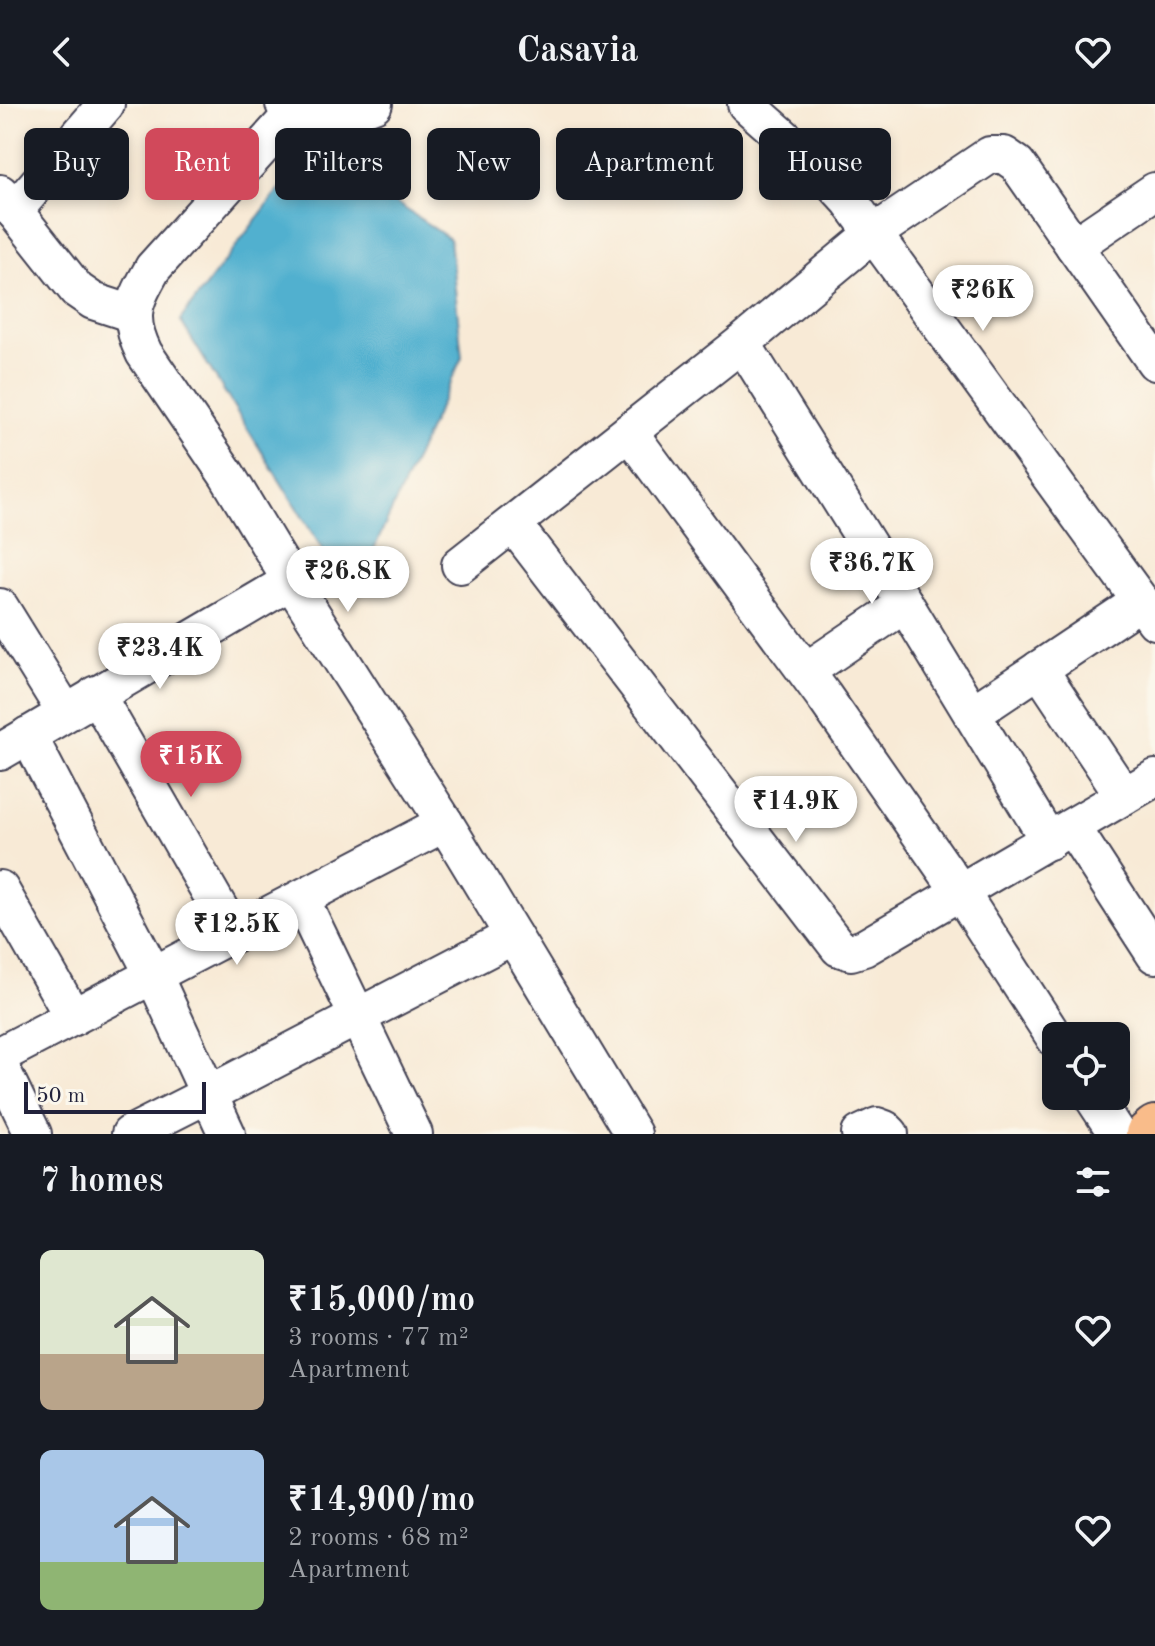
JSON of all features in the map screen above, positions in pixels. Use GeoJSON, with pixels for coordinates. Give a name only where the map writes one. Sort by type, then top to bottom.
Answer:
{"type":"FeatureCollection","features":[{"type":"Feature","properties":{"kind":"main road"},"geometry":{"type":"LineString","coordinates":[[1148,1134],[1155,1128]]}},
{"type":"Feature","properties":{"kind":"street"},"geometry":{"type":"LineString","coordinates":[[106,104],[7,202],[77,290],[93,301],[133,314]]}},
{"type":"Feature","properties":{"kind":"street"},"geometry":{"type":"LineString","coordinates":[[374,104],[330,119],[311,120],[288,108],[153,268],[139,292],[133,314],[135,335],[227,475],[445,823],[630,1133]]}},
{"type":"Feature","properties":{"kind":"street"},"geometry":{"type":"LineString","coordinates":[[746,104],[821,170],[849,200],[1148,611],[1039,669],[972,714]]}},
{"type":"Feature","properties":{"kind":"street"},"geometry":{"type":"LineString","coordinates":[[460,565],[742,343],[874,233],[990,155],[1004,155],[1017,164],[1155,362]]}},
{"type":"Feature","properties":{"kind":"street"},"geometry":{"type":"LineString","coordinates":[[1074,246],[1155,191]]}},
{"type":"Feature","properties":{"kind":"street"},"geometry":{"type":"LineString","coordinates":[[742,343],[972,714],[1060,834],[1155,955]]}},
{"type":"Feature","properties":{"kind":"street"},"geometry":{"type":"LineString","coordinates":[[629,432],[806,671],[961,893],[1044,1022]]}},
{"type":"Feature","properties":{"kind":"street"},"geometry":{"type":"LineString","coordinates":[[513,524],[839,948],[851,952],[864,948],[1155,778]]}},
{"type":"Feature","properties":{"kind":"street"},"geometry":{"type":"LineString","coordinates":[[227,1134],[154,976],[14,743],[291,581]]}},
{"type":"Feature","properties":{"kind":"street"},"geometry":{"type":"LineString","coordinates":[[806,671],[905,604]]}},
{"type":"Feature","properties":{"kind":"street"},"geometry":{"type":"LineString","coordinates":[[0,607],[65,712]]}},
{"type":"Feature","properties":{"kind":"street"},"geometry":{"type":"LineString","coordinates":[[1039,669],[1124,796]]}},
{"type":"Feature","properties":{"kind":"street"},"geometry":{"type":"LineString","coordinates":[[96,694],[234,934]]}},
{"type":"Feature","properties":{"kind":"street"},"geometry":{"type":"LineString","coordinates":[[0,1055],[445,823]]}},
{"type":"Feature","properties":{"kind":"street"},"geometry":{"type":"LineString","coordinates":[[0,889],[73,1017]]}},
{"type":"Feature","properties":{"kind":"street"},"geometry":{"type":"LineString","coordinates":[[301,899],[414,1134]]}},
{"type":"Feature","properties":{"kind":"street"},"geometry":{"type":"LineString","coordinates":[[130,1134],[513,936]]}},
{"type":"Feature","properties":{"kind":"street"},"geometry":{"type":"LineString","coordinates":[[0,1066],[33,1134]]}},
{"type":"Feature","properties":{"kind":"street"},"geometry":{"type":"LineString","coordinates":[[1101,1110],[1117,1134]]}},
{"type":"Feature","properties":{"kind":"street"},"geometry":{"type":"LineString","coordinates":[[860,1134],[877,1126],[890,1134]]}},
{"type":"Feature","properties":{"kind":"water"},"geometry":{"type":"Polygon","coordinates":[[[275,195],[275,200],[392,200],[450,239],[462,357],[352,597],[180,320],[275,195]]]}}]}
